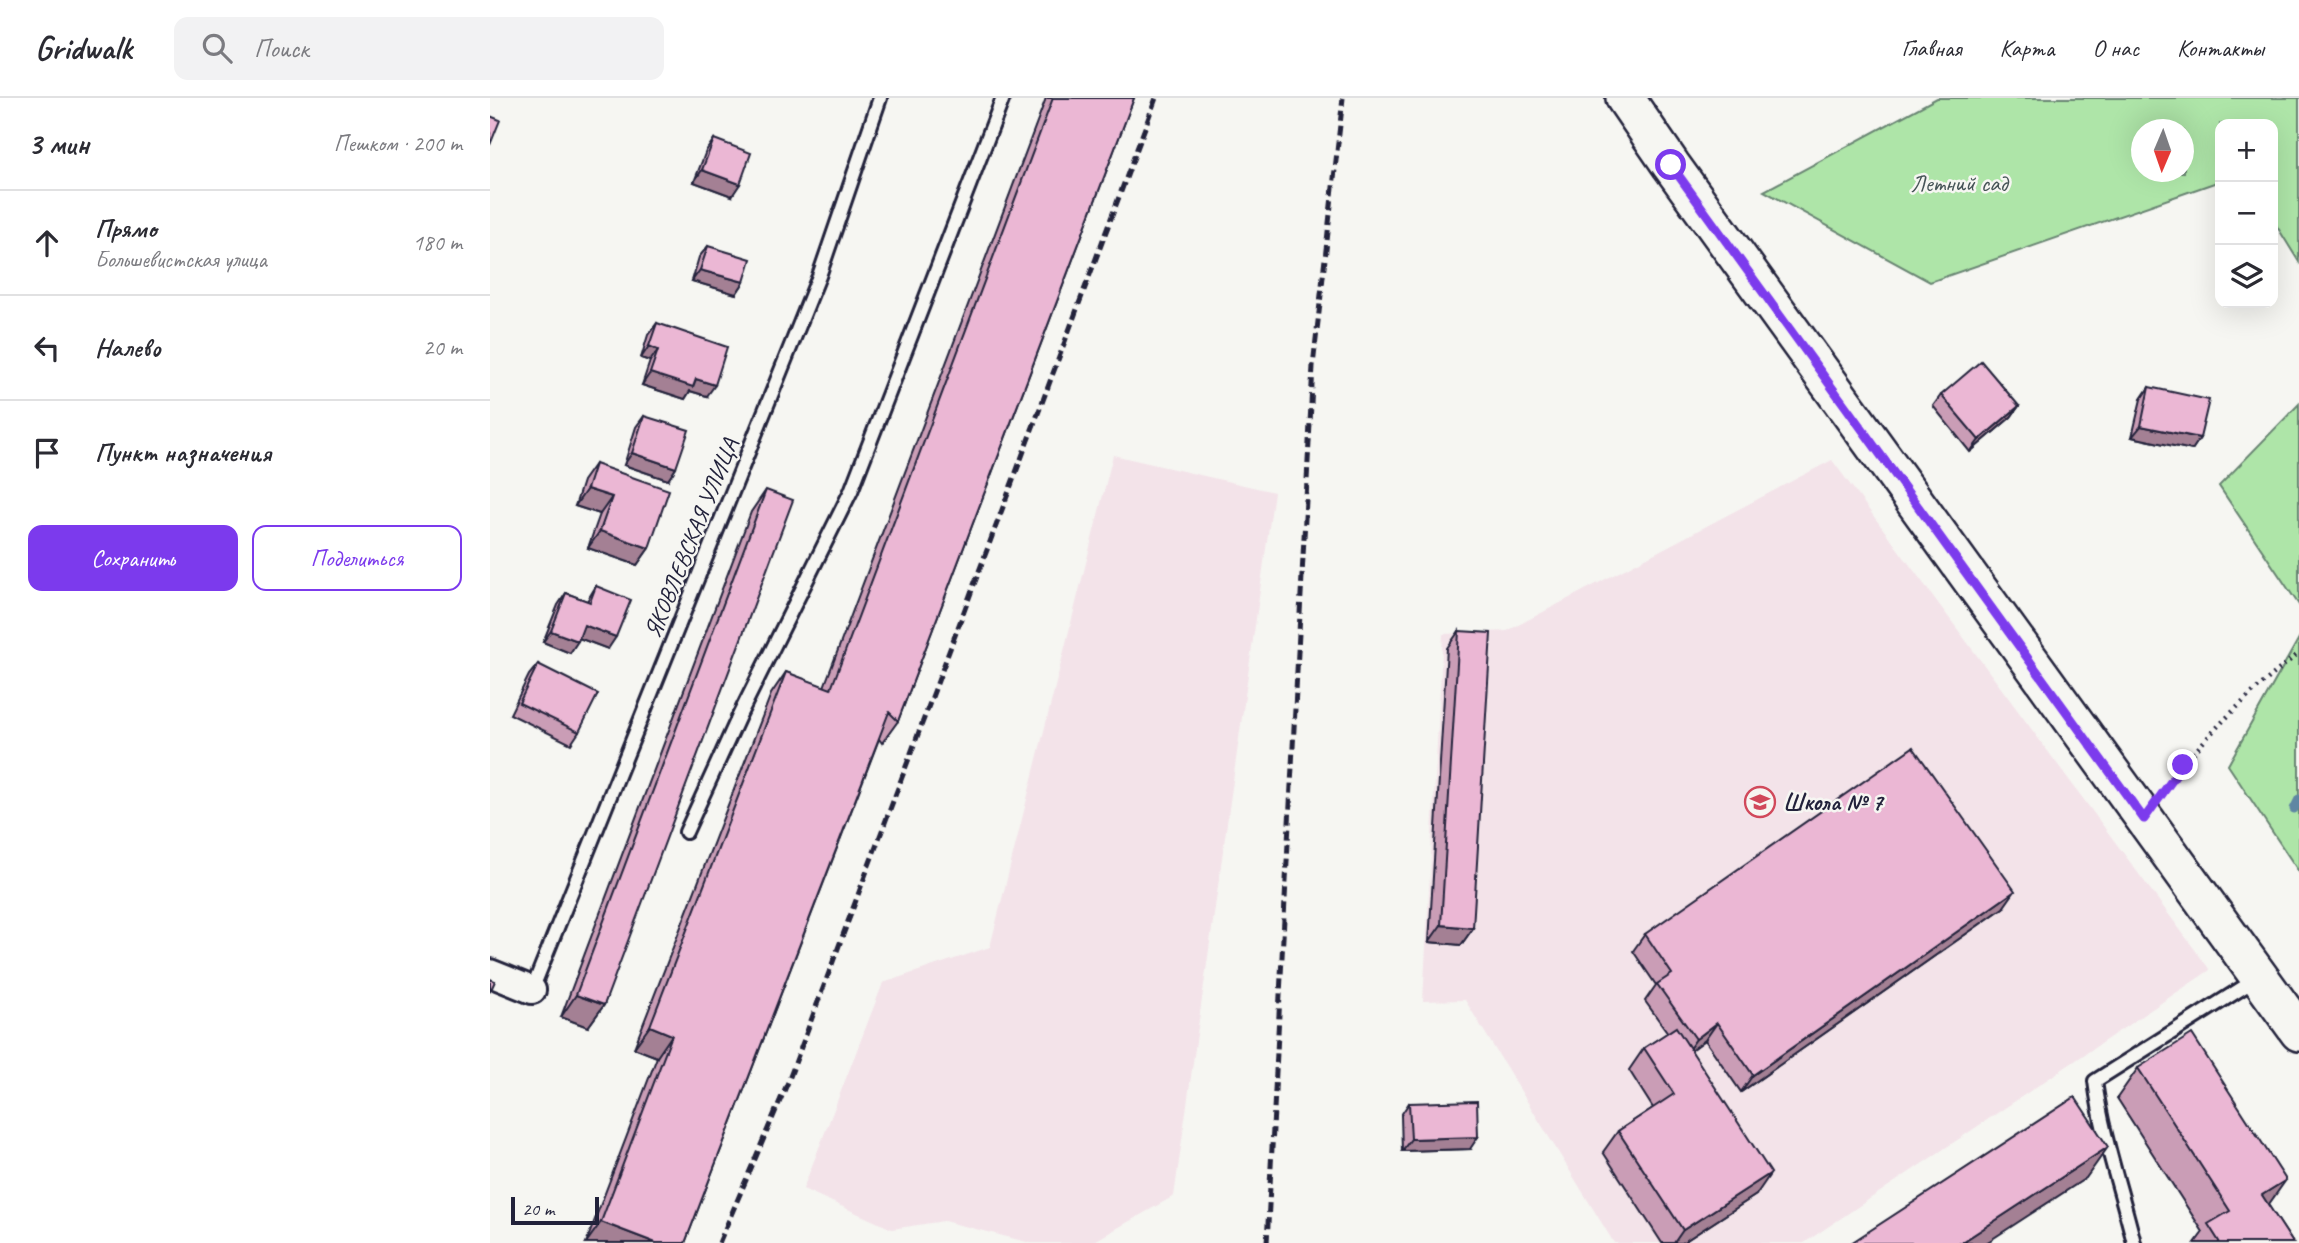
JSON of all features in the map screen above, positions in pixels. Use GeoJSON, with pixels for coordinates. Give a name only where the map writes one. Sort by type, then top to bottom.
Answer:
{"type":"FeatureCollection","features":[{"type":"Feature","properties":{"kind":"street"},"geometry":{"type":"LineString","coordinates":[[1625,98],[2299,1032]]}},
{"type":"Feature","properties":{"kind":"street"},"geometry":{"type":"LineString","coordinates":[[490,973],[532,990]]}},
{"type":"Feature","properties":{"kind":"lane","name":"ЯКОВЛЕВСКАЯ УЛИЦА"},"geometry":{"type":"LineString","coordinates":[[532,990],[819,276],[880,98]]}},
{"type":"Feature","properties":{"kind":"lane"},"geometry":{"type":"LineString","coordinates":[[686,832],[739,716],[852,491],[1003,98]]}},
{"type":"Feature","properties":{"kind":"lane"},"geometry":{"type":"LineString","coordinates":[[2134,1243],[2099,1115],[2095,1081],[2259,977]]}},
{"type":"Feature","properties":{"kind":"path"},"geometry":{"type":"LineString","coordinates":[[2144,819],[2183,765],[2251,692],[2299,653]]}},
{"type":"Feature","properties":{"kind":"shaded area"},"geometry":{"type":"Polygon","coordinates":[[[1113,455],[1274,492],[1174,1196],[1091,1243],[1031,1243],[944,1221],[892,1229],[803,1189],[883,983],[990,947],[1113,455]]]}},
{"type":"Feature","properties":{"kind":"shaded area","name":"Школа № 7"},"geometry":{"type":"Polygon","coordinates":[[[1832,460],[2210,970],[1804,1243],[1614,1243],[1465,1000],[1423,1001],[1443,634],[1507,631],[1832,460]]]}},
{"type":"Feature","properties":{"kind":"green space","name":"Летний сад"},"geometry":{"type":"Polygon","coordinates":[[[1937,98],[2299,98],[2299,262],[2278,228],[2278,119],[2215,119],[2215,183],[1930,282],[1764,191],[1937,98]]]}},
{"type":"Feature","properties":{"kind":"green space"},"geometry":{"type":"Polygon","coordinates":[[[2299,404],[2299,605],[2219,486],[2299,404]]]}},
{"type":"Feature","properties":{"kind":"green space"},"geometry":{"type":"Polygon","coordinates":[[[2299,638],[2299,872],[2228,765],[2299,638]]]}},
{"type":"Feature","properties":{"kind":"building"},"geometry":{"type":"Polygon","coordinates":[[[1053,98],[1134,98],[898,721],[889,712],[685,1243],[656,1243],[601,1222],[672,1035],[650,1026],[786,672],[831,689],[1053,98]]]}},
{"type":"Feature","properties":{"kind":"building"},"geometry":{"type":"Polygon","coordinates":[[[490,116],[500,120],[490,145],[490,116]]]}},
{"type":"Feature","properties":{"kind":"building"},"geometry":{"type":"Polygon","coordinates":[[[714,139],[751,153],[740,184],[702,170],[714,139]]]}},
{"type":"Feature","properties":{"kind":"building"},"geometry":{"type":"Polygon","coordinates":[[[708,246],[751,259],[744,282],[700,270],[708,246]]]}},
{"type":"Feature","properties":{"kind":"building"},"geometry":{"type":"Polygon","coordinates":[[[657,323],[727,347],[715,385],[696,379],[693,387],[650,373],[658,350],[649,346],[657,323]]]}},
{"type":"Feature","properties":{"kind":"building"},"geometry":{"type":"Polygon","coordinates":[[[1981,361],[2019,406],[1979,440],[1941,395],[1981,361]]]}},
{"type":"Feature","properties":{"kind":"building"},"geometry":{"type":"Polygon","coordinates":[[[2149,387],[2209,400],[2200,438],[2141,426],[2149,387]]]}},
{"type":"Feature","properties":{"kind":"building"},"geometry":{"type":"Polygon","coordinates":[[[644,416],[689,430],[676,468],[632,453],[644,416]]]}},
{"type":"Feature","properties":{"kind":"building"},"geometry":{"type":"Polygon","coordinates":[[[595,464],[669,490],[649,548],[600,531],[612,497],[587,489],[595,464]]]}},
{"type":"Feature","properties":{"kind":"building"},"geometry":{"type":"Polygon","coordinates":[[[766,490],[793,500],[604,1005],[576,995],[766,490]]]}},
{"type":"Feature","properties":{"kind":"building"},"geometry":{"type":"Polygon","coordinates":[[[596,586],[631,600],[616,637],[584,625],[578,641],[551,631],[566,593],[590,602],[596,586]]]}},
{"type":"Feature","properties":{"kind":"building"},"geometry":{"type":"Polygon","coordinates":[[[1459,631],[1491,633],[1473,928],[1441,925],[1459,631]]]}},
{"type":"Feature","properties":{"kind":"building"},"geometry":{"type":"Polygon","coordinates":[[[538,664],[598,694],[579,732],[519,703],[538,664]]]}},
{"type":"Feature","properties":{"kind":"building"},"geometry":{"type":"Polygon","coordinates":[[[1913,747],[2015,891],[1753,1075],[1717,1023],[1696,1039],[1657,984],[1672,974],[1645,934],[1913,747]]]}},
{"type":"Feature","properties":{"kind":"building"},"geometry":{"type":"Polygon","coordinates":[[[490,979],[495,981],[490,992],[490,979]]]}},
{"type":"Feature","properties":{"kind":"building"},"geometry":{"type":"Polygon","coordinates":[[[1676,1027],[1771,1173],[1683,1230],[1618,1131],[1674,1094],[1644,1048],[1676,1027]]]}},
{"type":"Feature","properties":{"kind":"building"},"geometry":{"type":"Polygon","coordinates":[[[2192,1034],[2286,1180],[2262,1195],[2293,1243],[2220,1243],[2208,1224],[2230,1211],[2138,1068],[2192,1034]]]}},
{"type":"Feature","properties":{"kind":"building"},"geometry":{"type":"Polygon","coordinates":[[[2075,1097],[2108,1147],[1961,1243],[1851,1243],[2075,1097]]]}},
{"type":"Feature","properties":{"kind":"building"},"geometry":{"type":"Polygon","coordinates":[[[1477,1101],[1478,1137],[1411,1139],[1409,1103],[1477,1101]]]}},
{"type":"Feature","properties":{"kind":"waterway"},"geometry":{"type":"LineString","coordinates":[[2294,809],[2299,799]]}},
{"type":"Feature","properties":{"kind":"railway"},"geometry":{"type":"LineString","coordinates":[[719,1243],[788,1082],[1156,98]]}},
{"type":"Feature","properties":{"kind":"railway"},"geometry":{"type":"LineString","coordinates":[[1267,1243],[1313,366],[1343,98]]}},
{"type":"Feature","properties":{"kind":"place","name":"Школа № 7"},"geometry":{"type":"Point","coordinates":[1760,802]}},
{"type":"Feature","properties":{"kind":"route"},"geometry":{"type":"LineString","coordinates":[[1671,165],[2144,819],[2183,765]]}}]}
